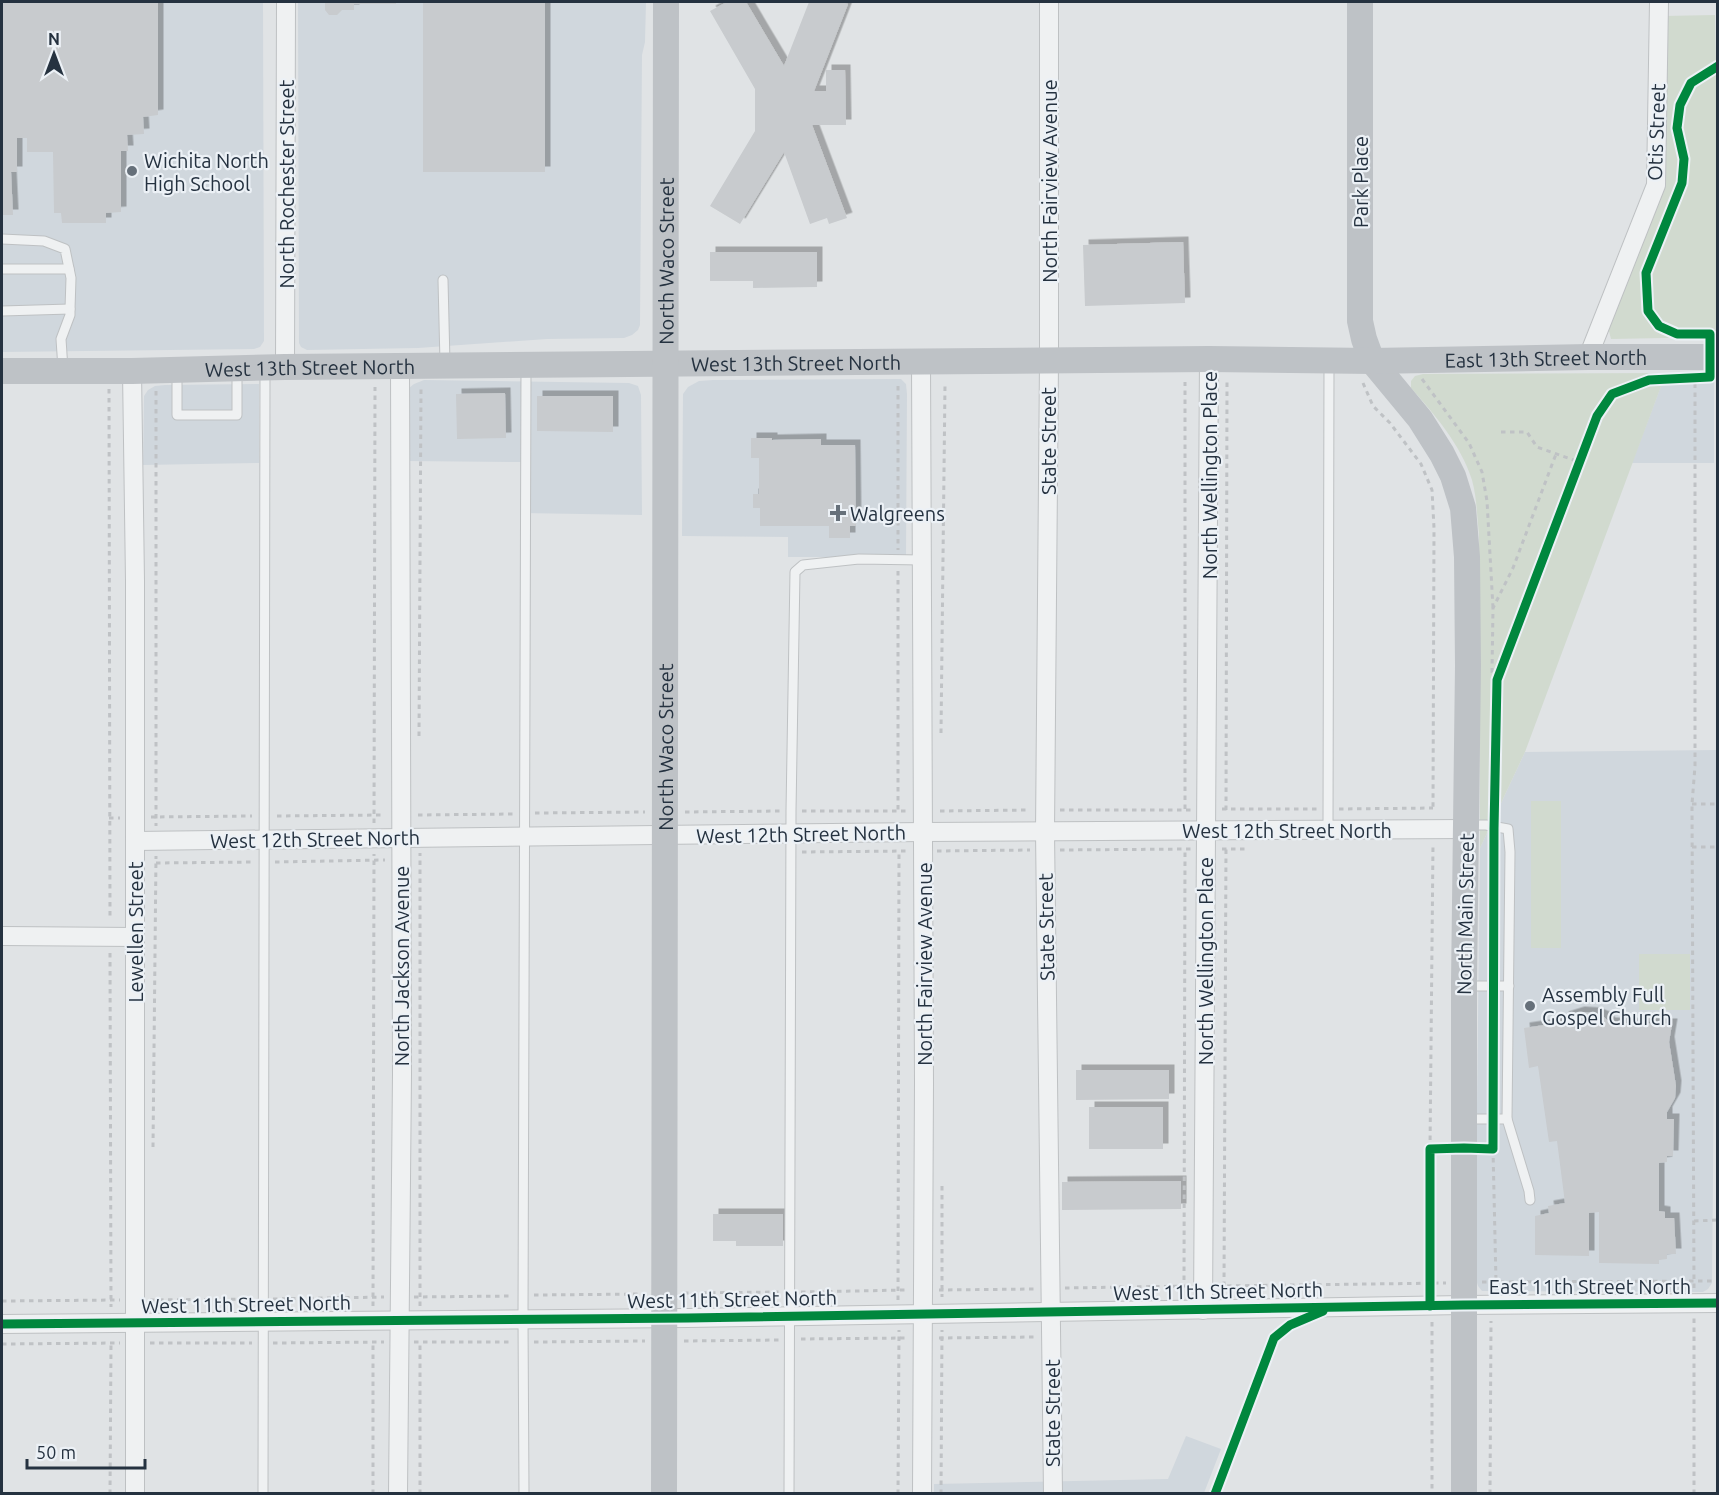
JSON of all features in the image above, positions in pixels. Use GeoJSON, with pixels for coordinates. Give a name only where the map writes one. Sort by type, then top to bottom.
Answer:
{"type":"FeatureCollection","features":[{"type":"Feature","properties":{"kind":"street","name":"North Rochester Street"},"geometry":{"type":"LineString","coordinates":[[275,367],[286,2]]}},
{"type":"Feature","properties":{"kind":"street","name":"North Waco Street"},"geometry":{"type":"LineString","coordinates":[[664,1494],[666,2]]}},
{"type":"Feature","properties":{"kind":"street","name":"North Fairview Avenue"},"geometry":{"type":"LineString","coordinates":[[1049,2],[1049,361]]}},
{"type":"Feature","properties":{"kind":"street","name":"Park Place"},"geometry":{"type":"LineString","coordinates":[[1360,2],[1360,321],[1367,370]]}},
{"type":"Feature","properties":{"kind":"street","name":"Otis Street"},"geometry":{"type":"LineString","coordinates":[[1588,357],[1656,185],[1659,2]]}},
{"type":"Feature","properties":{"kind":"street","name":"East 13th Street North"},"geometry":{"type":"LineString","coordinates":[[1367,370],[1588,357],[1718,357]]}},
{"type":"Feature","properties":{"kind":"street","name":"West 13th Street North"},"geometry":{"type":"LineString","coordinates":[[2,371],[1209,359],[1329,361],[1367,370]]}},
{"type":"Feature","properties":{"kind":"street","name":"North Wellington Place"},"geometry":{"type":"LineString","coordinates":[[1203,1310],[1209,359]]}},
{"type":"Feature","properties":{"kind":"street","name":"State Street"},"geometry":{"type":"LineString","coordinates":[[1049,361],[1045,831],[1053,1494]]}},
{"type":"Feature","properties":{"kind":"street","name":"North Fairview Avenue"},"geometry":{"type":"LineString","coordinates":[[921,362],[923,811],[932,832],[923,1290],[922,1494]]}},
{"type":"Feature","properties":{"kind":"street","name":"North Jackson Avenue"},"geometry":{"type":"LineString","coordinates":[[398,1494],[401,838],[400,366]]}},
{"type":"Feature","properties":{"kind":"street","name":"North Main Street"},"geometry":{"type":"LineString","coordinates":[[1367,370],[1385,379],[1420,419],[1453,476],[1463,508],[1467,557],[1468,666],[1464,986],[1464,1494]]}},
{"type":"Feature","properties":{"kind":"street","name":"Lewellen Street"},"geometry":{"type":"LineString","coordinates":[[132,371],[135,581],[135,1300],[144,1323],[135,1494]]}},
{"type":"Feature","properties":{"kind":"street","name":"West 12th Street North"},"geometry":{"type":"LineString","coordinates":[[135,841],[525,837],[664,824],[791,834],[1466,827]]}},
{"type":"Feature","properties":{"kind":"street"},"geometry":{"type":"LineString","coordinates":[[2,936],[135,937]]}},
{"type":"Feature","properties":{"kind":"street","name":"West 11th Street North"},"geometry":{"type":"LineString","coordinates":[[2,1324],[942,1314],[1051,1321],[1203,1310],[1431,1314],[1463,1303]]}},
{"type":"Feature","properties":{"kind":"street","name":"East 11th Street North"},"geometry":{"type":"LineString","coordinates":[[1463,1303],[1718,1303]]}},
{"type":"Feature","properties":{"kind":"lane"},"geometry":{"type":"LineString","coordinates":[[2,239],[44,241],[65,249],[71,278],[70,315],[61,339],[63,371]]}},
{"type":"Feature","properties":{"kind":"lane"},"geometry":{"type":"LineString","coordinates":[[2,269],[69,269]]}},
{"type":"Feature","properties":{"kind":"lane"},"geometry":{"type":"LineString","coordinates":[[443,280],[445,366]]}},
{"type":"Feature","properties":{"kind":"lane"},"geometry":{"type":"LineString","coordinates":[[2,311],[70,309]]}},
{"type":"Feature","properties":{"kind":"lane"},"geometry":{"type":"LineString","coordinates":[[1328,830],[1329,361]]}},
{"type":"Feature","properties":{"kind":"lane"},"geometry":{"type":"LineString","coordinates":[[524,1494],[526,365]]}},
{"type":"Feature","properties":{"kind":"lane"},"geometry":{"type":"LineString","coordinates":[[262,1494],[264,816],[275,367]]}},
{"type":"Feature","properties":{"kind":"lane"},"geometry":{"type":"LineString","coordinates":[[177,369],[177,415],[237,415],[237,368]]}},
{"type":"Feature","properties":{"kind":"lane"},"geometry":{"type":"LineString","coordinates":[[789,1494],[791,811],[795,572],[803,565],[858,559],[922,560]]}},
{"type":"Feature","properties":{"kind":"lane"},"geometry":{"type":"LineString","coordinates":[[1466,827],[1486,825],[1508,829],[1510,852],[1507,1119],[1530,1200]]}},
{"type":"Feature","properties":{"kind":"lane"},"geometry":{"type":"LineString","coordinates":[[1464,986],[1509,986]]}},
{"type":"Feature","properties":{"kind":"lane"},"geometry":{"type":"LineString","coordinates":[[1464,1119],[1507,1119]]}},
{"type":"Feature","properties":{"kind":"path"},"geometry":{"type":"LineString","coordinates":[[109,818],[525,813],[664,824],[791,811],[1433,808],[1434,528],[1432,490],[1421,464],[1390,423],[1373,406],[1367,370]]}},
{"type":"Feature","properties":{"kind":"path"},"geometry":{"type":"LineString","coordinates":[[1694,1494],[1692,804],[1695,754],[1695,378]]}},
{"type":"Feature","properties":{"kind":"path"},"geometry":{"type":"LineString","coordinates":[[941,733],[945,385]]}},
{"type":"Feature","properties":{"kind":"path"},"geometry":{"type":"LineString","coordinates":[[898,386],[898,811]]}},
{"type":"Feature","properties":{"kind":"path"},"geometry":{"type":"LineString","coordinates":[[373,1321],[375,387]]}},
{"type":"Feature","properties":{"kind":"path"},"geometry":{"type":"LineString","coordinates":[[419,743],[422,387]]}},
{"type":"Feature","properties":{"kind":"path"},"geometry":{"type":"LineString","coordinates":[[153,1146],[156,389]]}},
{"type":"Feature","properties":{"kind":"path"},"geometry":{"type":"LineString","coordinates":[[1501,432],[1527,432],[1537,447],[1579,462]]}},
{"type":"Feature","properties":{"kind":"path"},"geometry":{"type":"LineString","coordinates":[[1497,680],[1492,672],[1493,608],[1513,568],[1556,454]]}},
{"type":"Feature","properties":{"kind":"path"},"geometry":{"type":"LineString","coordinates":[[1692,804],[1718,804]]}},
{"type":"Feature","properties":{"kind":"path"},"geometry":{"type":"LineString","coordinates":[[1430,1149],[1433,829]]}},
{"type":"Feature","properties":{"kind":"path"},"geometry":{"type":"LineString","coordinates":[[898,1494],[899,832]]}},
{"type":"Feature","properties":{"kind":"path"},"geometry":{"type":"LineString","coordinates":[[932,832],[941,851]]}},
{"type":"Feature","properties":{"kind":"path"},"geometry":{"type":"LineString","coordinates":[[420,838],[420,1320]]}},
{"type":"Feature","properties":{"kind":"path"},"geometry":{"type":"LineString","coordinates":[[1692,847],[1718,847]]}},
{"type":"Feature","properties":{"kind":"path"},"geometry":{"type":"LineString","coordinates":[[941,1494],[942,1183]]}},
{"type":"Feature","properties":{"kind":"path"},"geometry":{"type":"LineString","coordinates":[[1694,1221],[1718,1220]]}},
{"type":"Feature","properties":{"kind":"path"},"geometry":{"type":"LineString","coordinates":[[2,1344],[523,1342],[663,1318],[789,1292],[1204,1286],[1463,1303],[1694,1281],[1718,1281]]}},
{"type":"Feature","properties":{"kind":"path"},"geometry":{"type":"LineString","coordinates":[[2,1301],[523,1295],[789,1339],[1039,1336],[1051,1321]]}},
{"type":"Feature","properties":{"kind":"path"},"geometry":{"type":"LineString","coordinates":[[1432,1494],[1431,1314],[1463,1303]]}},
{"type":"Feature","properties":{"kind":"path"},"geometry":{"type":"LineString","coordinates":[[1463,1303],[1491,1322]]}},
{"type":"Feature","properties":{"kind":"path"},"geometry":{"type":"LineString","coordinates":[[144,1323],[144,1343]]}},
{"type":"Feature","properties":{"kind":"path"},"geometry":{"type":"LineString","coordinates":[[373,1342],[373,1494]]}},
{"type":"Feature","properties":{"kind":"path"},"geometry":{"type":"LineString","coordinates":[[420,1342],[420,1494]]}},
{"type":"Feature","properties":{"kind":"shaded area","name":"Wichita North High School"},"geometry":{"type":"Polygon","coordinates":[[[2,2],[263,2],[264,341],[260,347],[254,349],[2,352],[2,2]]]}},
{"type":"Feature","properties":{"kind":"shaded area"},"geometry":{"type":"Polygon","coordinates":[[[298,2],[646,2],[645,42],[642,55],[640,325],[638,330],[624,338],[547,339],[418,348],[307,350],[301,347],[299,343],[298,2]]]}},
{"type":"Feature","properties":{"kind":"shaded area"},"geometry":{"type":"Polygon","coordinates":[[[1715,15],[1718,157],[1717,337],[1611,339],[1608,327],[1661,184],[1663,16],[1715,15]]]}},
{"type":"Feature","properties":{"kind":"shaded area"},"geometry":{"type":"Polygon","coordinates":[[[1666,373],[1708,373],[1712,376],[1714,381],[1714,463],[1632,463],[1666,373]]]}},
{"type":"Feature","properties":{"kind":"shaded area"},"geometry":{"type":"Polygon","coordinates":[[[1666,373],[1525,752],[1480,848],[1479,535],[1475,494],[1472,480],[1461,455],[1438,420],[1411,388],[1411,381],[1415,376],[1423,374],[1666,373]]]}},
{"type":"Feature","properties":{"kind":"shaded area"},"geometry":{"type":"Polygon","coordinates":[[[901,379],[906,384],[907,394],[906,557],[788,557],[788,537],[682,536],[683,394],[688,387],[699,381],[713,380],[901,379]]]}},
{"type":"Feature","properties":{"kind":"shaded area"},"geometry":{"type":"Polygon","coordinates":[[[424,380],[629,383],[638,386],[641,395],[642,515],[521,513],[521,462],[406,461],[409,388],[424,380]]]}},
{"type":"Feature","properties":{"kind":"shaded area"},"geometry":{"type":"Polygon","coordinates":[[[259,384],[259,463],[143,465],[144,396],[148,390],[155,386],[165,385],[259,384]]]}},
{"type":"Feature","properties":{"kind":"shaded area"},"geometry":{"type":"Polygon","coordinates":[[[1717,750],[1712,1283],[1703,1292],[1482,1291],[1475,1276],[1480,848],[1525,752],[1717,750]]]}},
{"type":"Feature","properties":{"kind":"shaded area"},"geometry":{"type":"Polygon","coordinates":[[[1531,801],[1561,801],[1561,948],[1531,948],[1531,801]]]}},
{"type":"Feature","properties":{"kind":"shaded area"},"geometry":{"type":"Polygon","coordinates":[[[1639,954],[1690,954],[1690,1010],[1639,1010],[1639,954]]]}},
{"type":"Feature","properties":{"kind":"shaded area"},"geometry":{"type":"Polygon","coordinates":[[[1186,1436],[1221,1449],[1204,1493],[934,1494],[934,1484],[1168,1479],[1186,1436]]]}},
{"type":"Feature","properties":{"kind":"building","name":"Wichita North High School"},"geometry":{"type":"Polygon","coordinates":[[[2,2],[158,2],[158,115],[143,117],[144,134],[127,135],[128,151],[121,151],[121,212],[106,213],[106,223],[62,223],[61,213],[54,213],[53,152],[27,152],[27,138],[17,138],[17,172],[11,172],[13,215],[2,215],[2,2]]]}},
{"type":"Feature","properties":{"kind":"building"},"geometry":{"type":"Polygon","coordinates":[[[326,2],[396,2],[396,4],[354,4],[354,10],[342,10],[337,15],[329,15],[325,10],[326,2]]]}},
{"type":"Feature","properties":{"kind":"building"},"geometry":{"type":"Polygon","coordinates":[[[423,2],[545,2],[545,172],[423,172],[423,2]]]}},
{"type":"Feature","properties":{"kind":"building"},"geometry":{"type":"Polygon","coordinates":[[[727,2],[746,2],[784,66],[809,2],[848,4],[814,91],[826,91],[826,70],[845,70],[846,125],[812,125],[847,218],[829,224],[827,218],[810,224],[784,152],[740,224],[710,206],[755,131],[755,89],[710,11],[727,2]]]}},
{"type":"Feature","properties":{"kind":"building"},"geometry":{"type":"Polygon","coordinates":[[[1183,242],[1185,303],[1085,306],[1083,245],[1183,242]]]}},
{"type":"Feature","properties":{"kind":"building"},"geometry":{"type":"Polygon","coordinates":[[[710,252],[817,252],[817,287],[753,288],[753,281],[710,281],[710,252]]]}},
{"type":"Feature","properties":{"kind":"building"},"geometry":{"type":"Polygon","coordinates":[[[505,393],[506,438],[457,439],[456,394],[505,393]]]}},
{"type":"Feature","properties":{"kind":"building"},"geometry":{"type":"Polygon","coordinates":[[[537,396],[613,396],[613,432],[537,431],[537,396]]]}},
{"type":"Feature","properties":{"kind":"building","name":"Walgreens"},"geometry":{"type":"Polygon","coordinates":[[[751,438],[821,439],[821,445],[855,445],[856,526],[850,526],[850,538],[829,538],[829,526],[760,526],[760,508],[753,508],[753,494],[759,494],[759,458],[751,458],[751,438]]]}},
{"type":"Feature","properties":{"kind":"building"},"geometry":{"type":"Polygon","coordinates":[[[1579,1012],[1595,1013],[1610,1023],[1672,1024],[1669,1042],[1676,1086],[1675,1098],[1667,1112],[1667,1119],[1674,1119],[1673,1156],[1667,1156],[1667,1162],[1659,1163],[1659,1211],[1665,1212],[1665,1218],[1674,1218],[1676,1254],[1667,1254],[1667,1259],[1659,1260],[1659,1264],[1599,1263],[1599,1212],[1589,1213],[1589,1256],[1535,1255],[1535,1216],[1549,1213],[1548,1206],[1565,1203],[1557,1141],[1549,1142],[1538,1066],[1529,1068],[1524,1028],[1565,1022],[1563,1017],[1579,1012]]]}},
{"type":"Feature","properties":{"kind":"building"},"geometry":{"type":"Polygon","coordinates":[[[1076,1070],[1169,1070],[1169,1099],[1076,1100],[1076,1070]]]}},
{"type":"Feature","properties":{"kind":"building"},"geometry":{"type":"Polygon","coordinates":[[[1089,1107],[1163,1107],[1163,1149],[1089,1149],[1089,1107]]]}},
{"type":"Feature","properties":{"kind":"building"},"geometry":{"type":"Polygon","coordinates":[[[1181,1181],[1181,1209],[1062,1210],[1062,1182],[1181,1181]]]}},
{"type":"Feature","properties":{"kind":"building"},"geometry":{"type":"Polygon","coordinates":[[[713,1214],[783,1214],[783,1246],[736,1246],[736,1241],[713,1241],[713,1214]]]}},
{"type":"Feature","properties":{"kind":"cycle path"},"geometry":{"type":"LineString","coordinates":[[1430,1306],[1430,1149],[1493,1149],[1497,680],[1597,416],[1612,394],[1649,380],[1710,377],[1710,334],[1677,334],[1659,326],[1648,311],[1646,273],[1682,183],[1684,159],[1677,128],[1680,105],[1691,83],[1718,66]]}},
{"type":"Feature","properties":{"kind":"cycle path"},"geometry":{"type":"LineString","coordinates":[[2,1324],[688,1318],[1718,1303]]}},
{"type":"Feature","properties":{"kind":"cycle path"},"geometry":{"type":"LineString","coordinates":[[1215,1494],[1274,1338],[1290,1325],[1323,1311]]}},
{"type":"Feature","properties":{"kind":"place","name":"Wichita North High School"},"geometry":{"type":"Point","coordinates":[132,171]}},
{"type":"Feature","properties":{"kind":"place","name":"Walgreens"},"geometry":{"type":"Point","coordinates":[838,513]}},
{"type":"Feature","properties":{"kind":"place","name":"Assembly Full Gospel Church"},"geometry":{"type":"Point","coordinates":[1530,1006]}}]}
